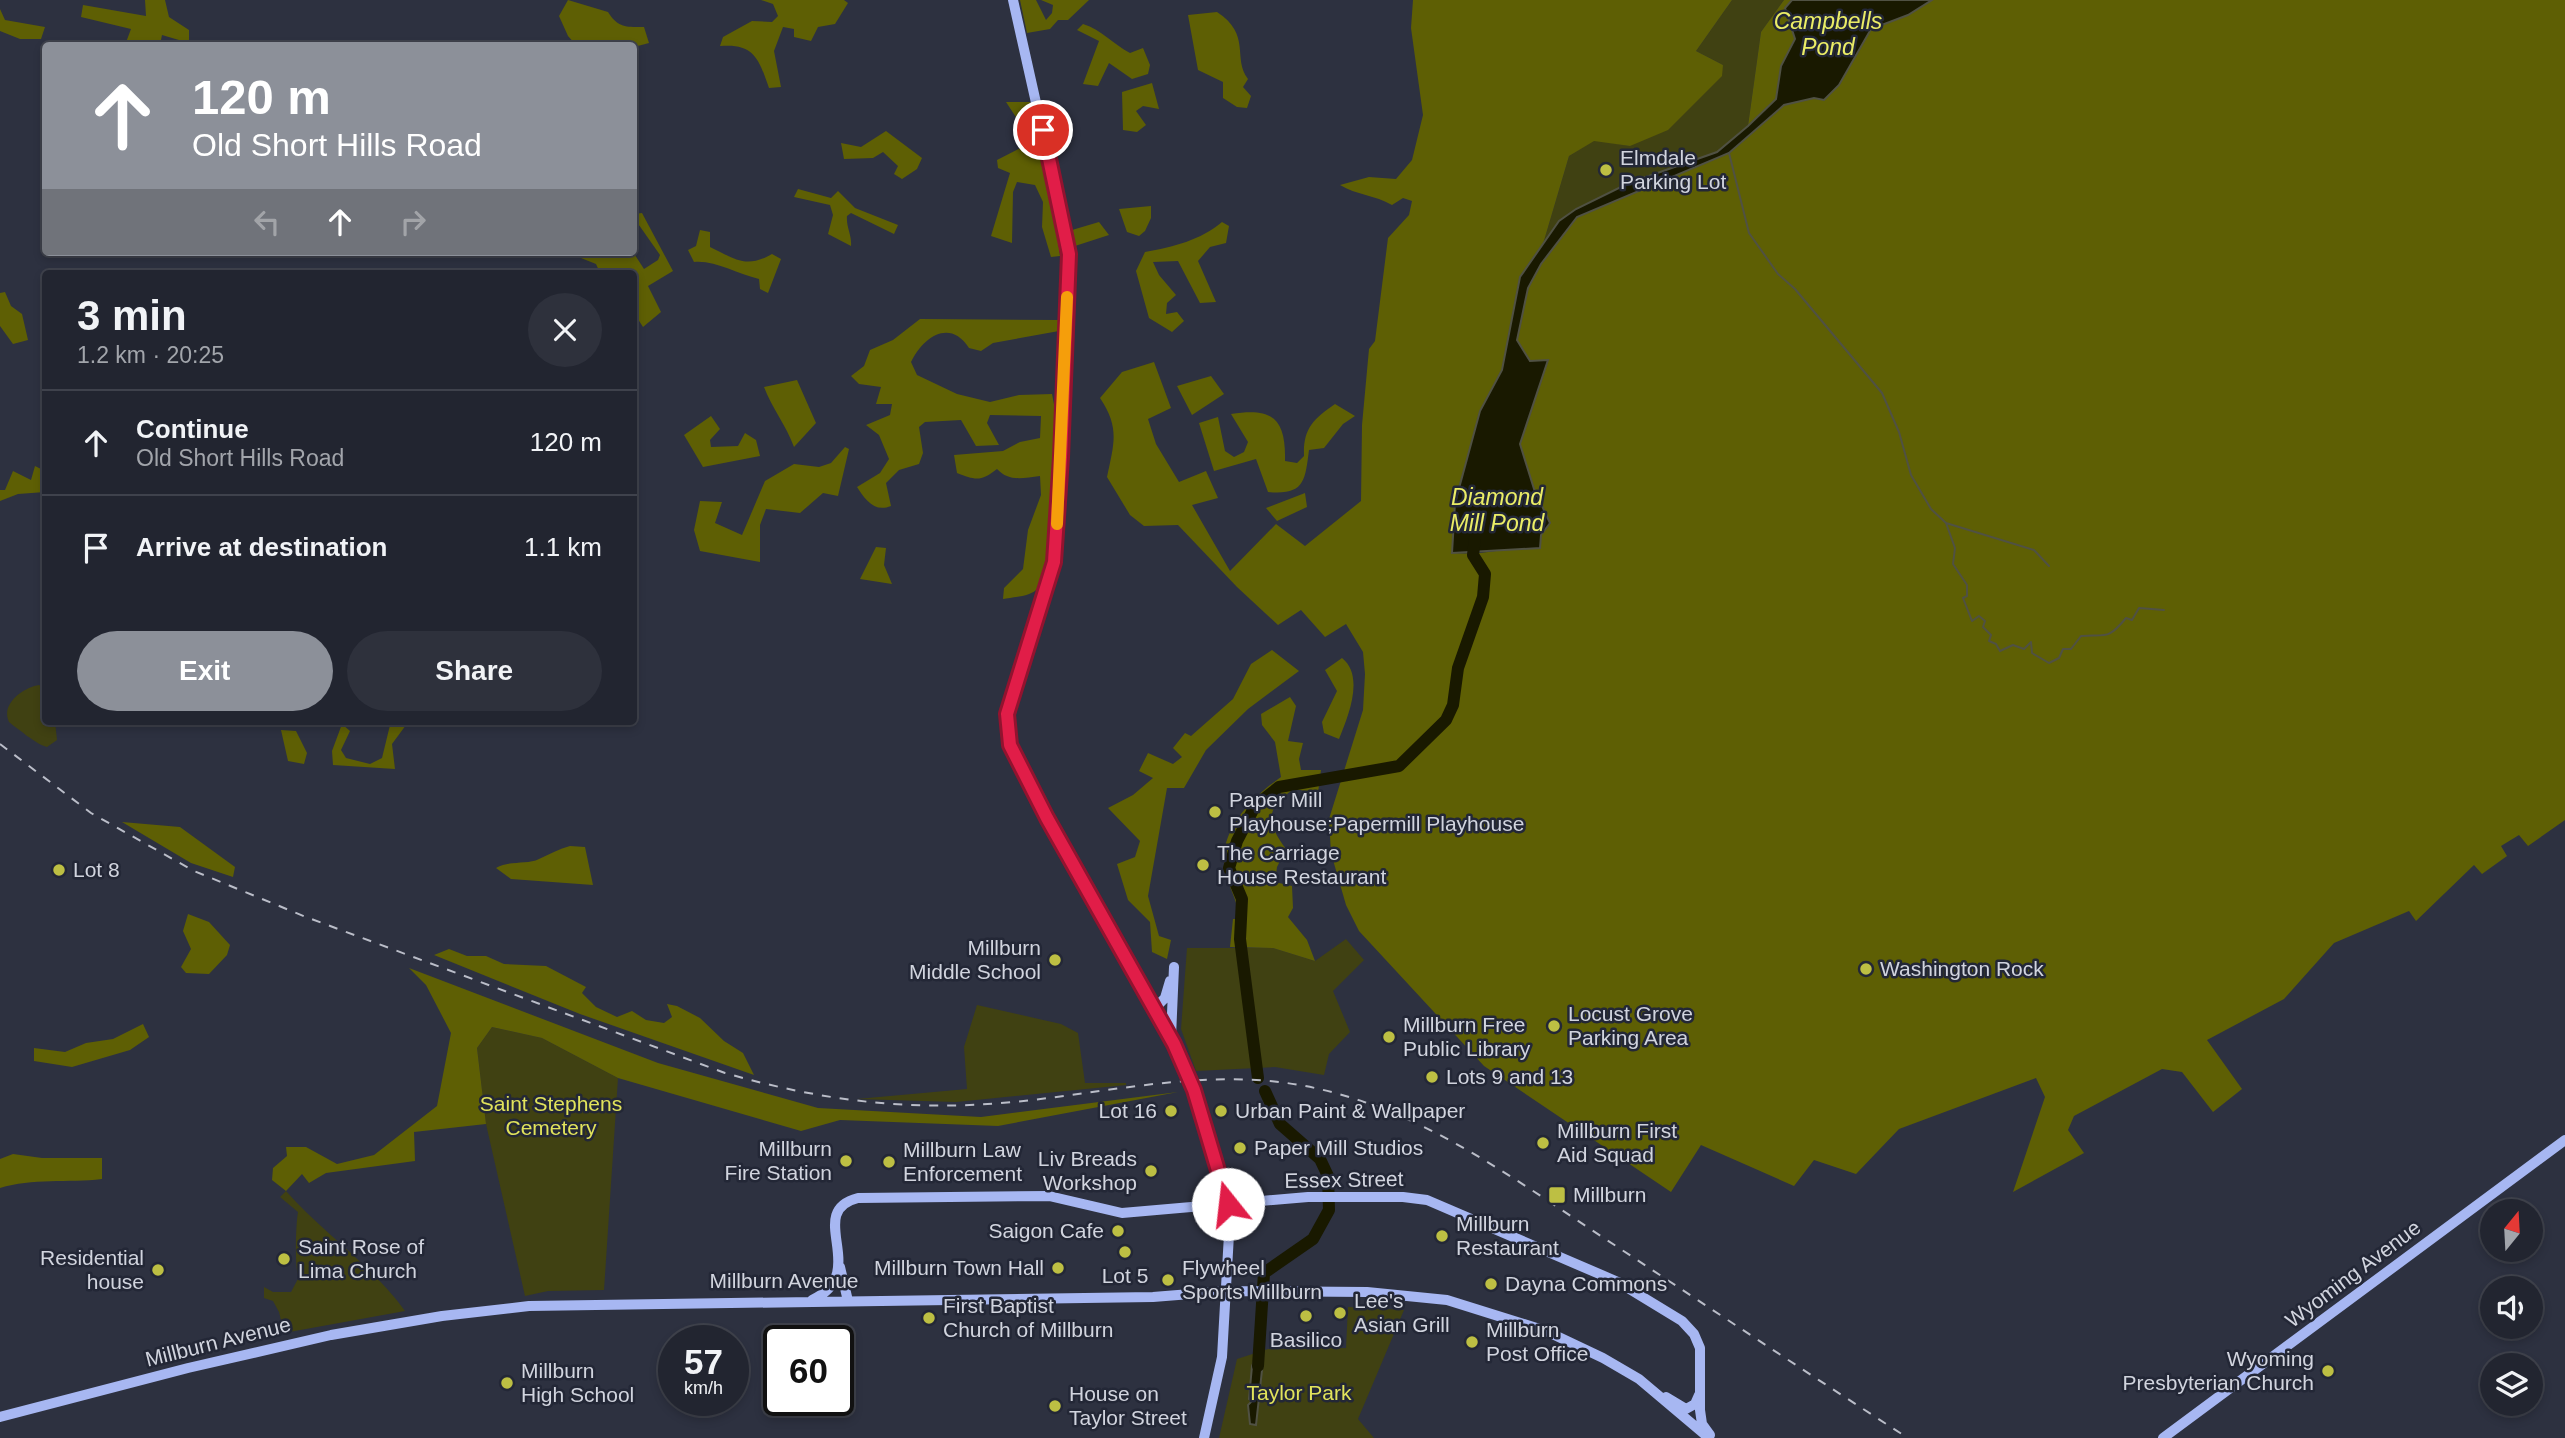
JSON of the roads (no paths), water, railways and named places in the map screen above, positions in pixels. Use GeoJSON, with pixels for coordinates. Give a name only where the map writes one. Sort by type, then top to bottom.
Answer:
{"type":"FeatureCollection","features":[{"type":"Feature","properties":{"kind":"main road"},"geometry":{"type":"LineString","coordinates":[[1013,0],[1067,242],[1069,267],[1054,562],[1012,692],[1007,728],[1017,763],[1170,1037],[1194,1090],[1228,1204],[1228,1291],[1221,1365],[1205,1438]]}},
{"type":"Feature","properties":{"kind":"main road"},"geometry":{"type":"LineString","coordinates":[[1156,1011],[1166,998],[1174,967],[1170,1037]]}},
{"type":"Feature","properties":{"kind":"main road"},"geometry":{"type":"LineString","coordinates":[[1156,1011],[1173,1003]]}},
{"type":"Feature","properties":{"kind":"main road","name":"Wyoming Avenue"},"geometry":{"type":"LineString","coordinates":[[2164,1438],[2565,1140]]}},
{"type":"Feature","properties":{"kind":"main road","name":"Essex Street"},"geometry":{"type":"LineString","coordinates":[[840,1267],[834,1222],[842,1206],[858,1198],[1049,1196],[1122,1213],[1321,1197],[1404,1197],[1427,1200],[1618,1282],[1682,1321],[1694,1334],[1701,1354],[1699,1394],[1702,1424],[1710,1438]]}},
{"type":"Feature","properties":{"kind":"main road"},"geometry":{"type":"LineString","coordinates":[[812,1300],[832,1288],[840,1267]]}},
{"type":"Feature","properties":{"kind":"main road"},"geometry":{"type":"LineString","coordinates":[[840,1267],[848,1301]]}},
{"type":"Feature","properties":{"kind":"main road","name":"Millburn Avenue"},"geometry":{"type":"LineString","coordinates":[[0,1417],[278,1347],[442,1316],[570,1303],[1153,1297],[1228,1291],[1367,1292],[1447,1300],[1546,1331],[1639,1379],[1710,1438]]}},
{"type":"Feature","properties":{"kind":"main road"},"geometry":{"type":"LineString","coordinates":[[1639,1379],[1686,1409],[1695,1404],[1699,1394]]}},
{"type":"Feature","properties":{"kind":"water"},"geometry":{"type":"Polygon","coordinates":[[[1792,0],[1932,0],[1908,15],[1871,29],[1839,85],[1824,100],[1814,98],[1784,105],[1729,153],[1577,217],[1541,264],[1528,288],[1517,340],[1530,361],[1548,360],[1520,444],[1534,489],[1550,523],[1541,535],[1540,548],[1452,553],[1455,503],[1480,411],[1502,370],[1520,277],[1559,221],[1576,209],[1629,183],[1717,152],[1776,99],[1781,66],[1795,39],[1785,8],[1792,0]]]}},
{"type":"Feature","properties":{"kind":"water"},"geometry":{"type":"Polygon","coordinates":[[[1259,1350],[1263,1361],[1256,1425],[1250,1424],[1248,1405],[1252,1401],[1249,1399],[1252,1366],[1259,1350]]]}},
{"type":"Feature","properties":{"kind":"waterway"},"geometry":{"type":"LineString","coordinates":[[1729,153],[1749,233],[1778,274],[1795,289],[1882,393],[1899,432],[1911,475],[1931,509],[1946,523],[2034,550],[2049,566]]}},
{"type":"Feature","properties":{"kind":"waterway"},"geometry":{"type":"LineString","coordinates":[[1946,523],[1955,548],[1953,564],[1967,585],[1967,596],[1963,598],[1972,621],[1979,616],[1985,621],[1983,627],[1991,635],[1989,641],[1996,644],[2000,651],[2013,645],[2024,649],[2031,642],[2032,653],[2049,663],[2059,658],[2063,649],[2071,649],[2081,636],[2106,635],[2126,618],[2132,620],[2139,608],[2164,610]]}},
{"type":"Feature","properties":{"kind":"waterway","name":"Diamond Mill Pond"},"geometry":{"type":"LineString","coordinates":[[1258,1078],[1240,939],[1242,899],[1229,868],[1237,841],[1255,806],[1279,787],[1399,766],[1446,720],[1453,705],[1458,668],[1483,597],[1485,574],[1473,555],[1475,538]]}},
{"type":"Feature","properties":{"kind":"waterway"},"geometry":{"type":"LineString","coordinates":[[1258,1366],[1264,1273],[1313,1239],[1329,1210],[1328,1176],[1320,1159],[1280,1124],[1265,1091]]}},
{"type":"Feature","properties":{"kind":"railway"},"geometry":{"type":"LineString","coordinates":[[0,744],[91,813],[194,871],[306,917],[725,1073],[761,1083],[868,1102],[939,1106],[1013,1102],[1173,1082],[1238,1079],[1319,1089],[1365,1102],[1410,1120],[1494,1166],[1908,1438]]}},
{"type":"Feature","properties":{"kind":"place","name":"Elmdale Parking Lot"},"geometry":{"type":"Point","coordinates":[1606,170]}},
{"type":"Feature","properties":{"kind":"place","name":"Paper Mill Playhouse;Papermill Playhouse"},"geometry":{"type":"Point","coordinates":[1215,812]}},
{"type":"Feature","properties":{"kind":"place","name":"The Carriage House Restaurant"},"geometry":{"type":"Point","coordinates":[1203,865]}},
{"type":"Feature","properties":{"kind":"place","name":"Lot 8"},"geometry":{"type":"Point","coordinates":[59,870]}},
{"type":"Feature","properties":{"kind":"place","name":"Millburn Middle School"},"geometry":{"type":"Point","coordinates":[1055,960]}},
{"type":"Feature","properties":{"kind":"place","name":"Washington Rock"},"geometry":{"type":"Point","coordinates":[1866,969]}},
{"type":"Feature","properties":{"kind":"place","name":"Locust Grove Parking Area"},"geometry":{"type":"Point","coordinates":[1554,1026]}},
{"type":"Feature","properties":{"kind":"place","name":"Millburn Free Public Library"},"geometry":{"type":"Point","coordinates":[1389,1037]}},
{"type":"Feature","properties":{"kind":"place","name":"Lots 9 and 13"},"geometry":{"type":"Point","coordinates":[1432,1077]}},
{"type":"Feature","properties":{"kind":"place","name":"Lot 16"},"geometry":{"type":"Point","coordinates":[1171,1111]}},
{"type":"Feature","properties":{"kind":"place","name":"Urban Paint & Wallpaper"},"geometry":{"type":"Point","coordinates":[1221,1111]}},
{"type":"Feature","properties":{"kind":"place","name":"Millburn First Aid Squad"},"geometry":{"type":"Point","coordinates":[1543,1143]}},
{"type":"Feature","properties":{"kind":"place","name":"Paper Mill Studios"},"geometry":{"type":"Point","coordinates":[1240,1148]}},
{"type":"Feature","properties":{"kind":"place","name":"Millburn Fire Station"},"geometry":{"type":"Point","coordinates":[846,1161]}},
{"type":"Feature","properties":{"kind":"place","name":"Millburn Law Enforcement"},"geometry":{"type":"Point","coordinates":[889,1162]}},
{"type":"Feature","properties":{"kind":"place","name":"Liv Breads Workshop"},"geometry":{"type":"Point","coordinates":[1151,1171]}},
{"type":"Feature","properties":{"kind":"place","name":"Millburn"},"geometry":{"type":"Point","coordinates":[1557,1195]}},
{"type":"Feature","properties":{"kind":"place","name":"Saigon Cafe"},"geometry":{"type":"Point","coordinates":[1118,1231]}},
{"type":"Feature","properties":{"kind":"place","name":"Millburn Restaurant"},"geometry":{"type":"Point","coordinates":[1442,1236]}},
{"type":"Feature","properties":{"kind":"place","name":"Lot 5"},"geometry":{"type":"Point","coordinates":[1125,1252]}},
{"type":"Feature","properties":{"kind":"place","name":"Saint Rose of Lima Church"},"geometry":{"type":"Point","coordinates":[284,1259]}},
{"type":"Feature","properties":{"kind":"place","name":"Millburn Town Hall"},"geometry":{"type":"Point","coordinates":[1058,1268]}},
{"type":"Feature","properties":{"kind":"place","name":"Residential house"},"geometry":{"type":"Point","coordinates":[158,1270]}},
{"type":"Feature","properties":{"kind":"place","name":"Flywheel Sports Millburn"},"geometry":{"type":"Point","coordinates":[1168,1280]}},
{"type":"Feature","properties":{"kind":"place","name":"Dayna Commons"},"geometry":{"type":"Point","coordinates":[1491,1284]}},
{"type":"Feature","properties":{"kind":"place","name":"Lee's Asian Grill"},"geometry":{"type":"Point","coordinates":[1340,1313]}},
{"type":"Feature","properties":{"kind":"place","name":"Basilico"},"geometry":{"type":"Point","coordinates":[1306,1316]}},
{"type":"Feature","properties":{"kind":"place","name":"First Baptist Church of Millburn"},"geometry":{"type":"Point","coordinates":[929,1318]}},
{"type":"Feature","properties":{"kind":"place","name":"Millburn Post Office"},"geometry":{"type":"Point","coordinates":[1472,1342]}},
{"type":"Feature","properties":{"kind":"place","name":"Wyoming Presbyterian Church"},"geometry":{"type":"Point","coordinates":[2328,1371]}},
{"type":"Feature","properties":{"kind":"place","name":"Millburn High School"},"geometry":{"type":"Point","coordinates":[507,1383]}},
{"type":"Feature","properties":{"kind":"place","name":"House on Taylor Street"},"geometry":{"type":"Point","coordinates":[1055,1406]}},
{"type":"Feature","properties":{"kind":"water label","name":"Campbells Pond"},"geometry":{"type":"Point","coordinates":[1828,34]}},
{"type":"Feature","properties":{"kind":"park label","name":"Saint Stephens Cemetery"},"geometry":{"type":"Point","coordinates":[551,1116]}},
{"type":"Feature","properties":{"kind":"park label","name":"Taylor Park"},"geometry":{"type":"Point","coordinates":[1299,1393]}}]}
